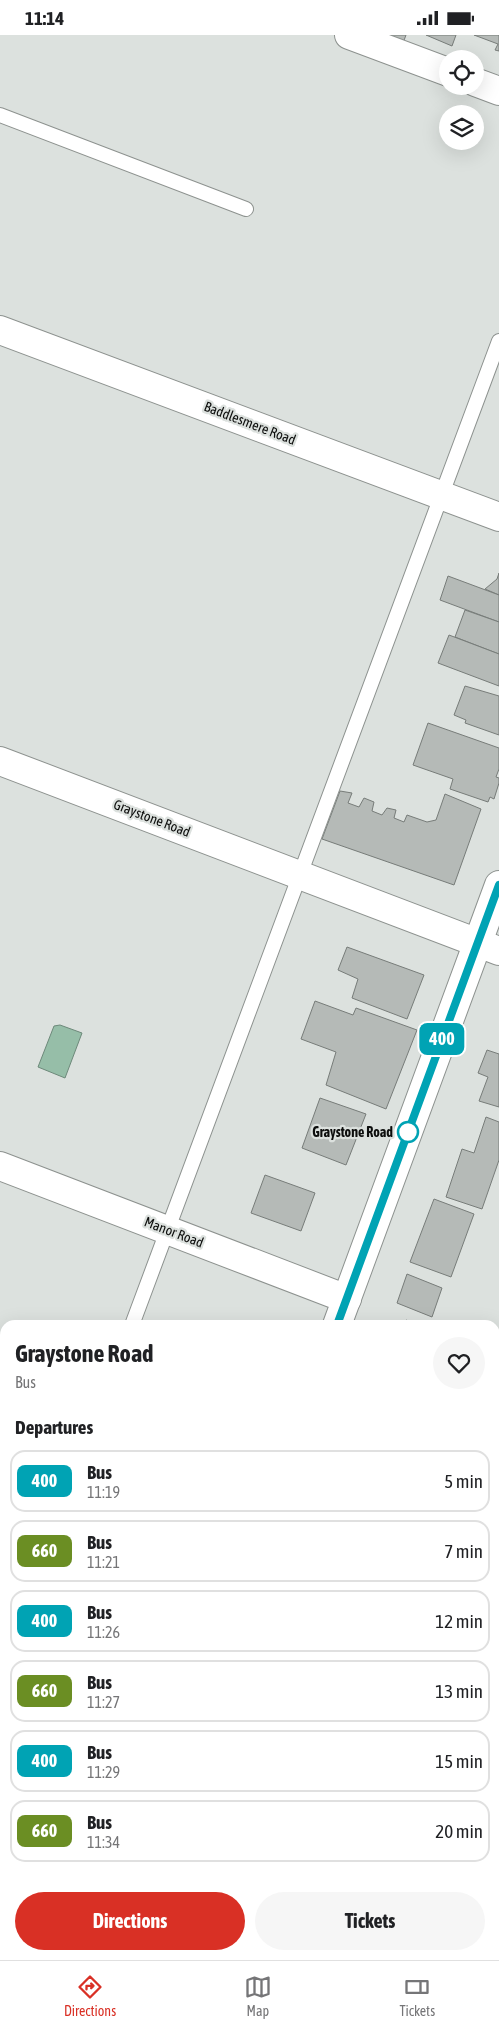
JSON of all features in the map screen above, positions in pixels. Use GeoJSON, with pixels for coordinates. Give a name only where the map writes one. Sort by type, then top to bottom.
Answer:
{"type":"FeatureCollection","features":[{"type":"Feature","properties":{"kind":"street"},"geometry":{"type":"LineString","coordinates":[[349,35],[439,69]]}},
{"type":"Feature","properties":{"kind":"street"},"geometry":{"type":"LineString","coordinates":[[484,85],[499,91]]}},
{"type":"Feature","properties":{"kind":"street","name":"Baddlesmere Road"},"geometry":{"type":"LineString","coordinates":[[0,330],[499,517]]}},
{"type":"Feature","properties":{"kind":"street","name":"Graystone Road"},"geometry":{"type":"LineString","coordinates":[[0,761],[488,946]]}},
{"type":"Feature","properties":{"kind":"street"},"geometry":{"type":"LineString","coordinates":[[339,1320],[488,946],[499,885]]}},
{"type":"Feature","properties":{"kind":"street","name":"Manor Road"},"geometry":{"type":"LineString","coordinates":[[0,1166],[347,1299]]}},
{"type":"Feature","properties":{"kind":"lane"},"geometry":{"type":"LineString","coordinates":[[0,115],[246,209]]}},
{"type":"Feature","properties":{"kind":"lane"},"geometry":{"type":"LineString","coordinates":[[134,1320],[499,341]]}},
{"type":"Feature","properties":{"kind":"shaded area"},"geometry":{"type":"Polygon","coordinates":[[[60,1025],[82,1033],[65,1078],[38,1067],[54,1026],[60,1025]]]}},
{"type":"Feature","properties":{"kind":"building"},"geometry":{"type":"Polygon","coordinates":[[[379,35],[406,35],[403,43],[379,35]]]}},
{"type":"Feature","properties":{"kind":"building"},"geometry":{"type":"Polygon","coordinates":[[[426,35],[456,35],[452,46],[426,35]]]}},
{"type":"Feature","properties":{"kind":"building"},"geometry":{"type":"Polygon","coordinates":[[[474,35],[499,35],[499,51],[495,50],[498,44],[474,35]]]}},
{"type":"Feature","properties":{"kind":"building"},"geometry":{"type":"Polygon","coordinates":[[[499,573],[499,595],[485,589],[497,579],[499,573]]]}},
{"type":"Feature","properties":{"kind":"building"},"geometry":{"type":"Polygon","coordinates":[[[448,576],[499,595],[499,622],[440,600],[448,576]]]}},
{"type":"Feature","properties":{"kind":"building"},"geometry":{"type":"Polygon","coordinates":[[[465,610],[499,622],[499,654],[455,637],[465,610]]]}},
{"type":"Feature","properties":{"kind":"building"},"geometry":{"type":"Polygon","coordinates":[[[449,635],[499,654],[499,686],[438,663],[449,635]]]}},
{"type":"Feature","properties":{"kind":"building"},"geometry":{"type":"Polygon","coordinates":[[[465,686],[499,696],[499,735],[465,723],[466,720],[454,715],[465,686]]]}},
{"type":"Feature","properties":{"kind":"building"},"geometry":{"type":"Polygon","coordinates":[[[428,723],[499,748],[499,769],[496,777],[499,778],[499,783],[494,799],[490,797],[488,802],[450,789],[453,779],[413,765],[428,723]]]}},
{"type":"Feature","properties":{"kind":"building"},"geometry":{"type":"Polygon","coordinates":[[[340,791],[352,793],[348,803],[359,807],[364,798],[374,802],[372,811],[382,815],[387,808],[396,810],[394,818],[404,822],[407,815],[427,822],[436,820],[445,794],[481,809],[454,885],[322,839],[340,791]]]}},
{"type":"Feature","properties":{"kind":"building"},"geometry":{"type":"Polygon","coordinates":[[[347,947],[424,975],[407,1019],[352,998],[358,979],[338,970],[347,947]]]}},
{"type":"Feature","properties":{"kind":"building"},"geometry":{"type":"Polygon","coordinates":[[[315,1001],[353,1015],[356,1008],[417,1030],[386,1109],[326,1085],[336,1052],[301,1039],[315,1001]]]}},
{"type":"Feature","properties":{"kind":"building"},"geometry":{"type":"Polygon","coordinates":[[[487,1050],[499,1054],[499,1107],[479,1101],[488,1077],[478,1073],[487,1050]]]}},
{"type":"Feature","properties":{"kind":"building"},"geometry":{"type":"Polygon","coordinates":[[[320,1098],[366,1114],[346,1165],[302,1148],[320,1098]]]}},
{"type":"Feature","properties":{"kind":"building"},"geometry":{"type":"Polygon","coordinates":[[[486,1117],[499,1122],[499,1160],[482,1209],[446,1197],[462,1149],[474,1153],[486,1117]]]}},
{"type":"Feature","properties":{"kind":"building"},"geometry":{"type":"Polygon","coordinates":[[[265,1175],[315,1193],[301,1231],[251,1213],[265,1175]]]}},
{"type":"Feature","properties":{"kind":"building"},"geometry":{"type":"Polygon","coordinates":[[[434,1199],[474,1214],[451,1277],[410,1262],[434,1199]]]}},
{"type":"Feature","properties":{"kind":"building"},"geometry":{"type":"Polygon","coordinates":[[[407,1274],[442,1288],[432,1317],[397,1303],[407,1274]]]}},
{"type":"Feature","properties":{"kind":"bus line","name":"400"},"geometry":{"type":"LineString","coordinates":[[339,1320],[499,885]]}},
{"type":"Feature","properties":{"kind":"place","name":"Graystone Road"},"geometry":{"type":"Point","coordinates":[408,1132]}}]}
